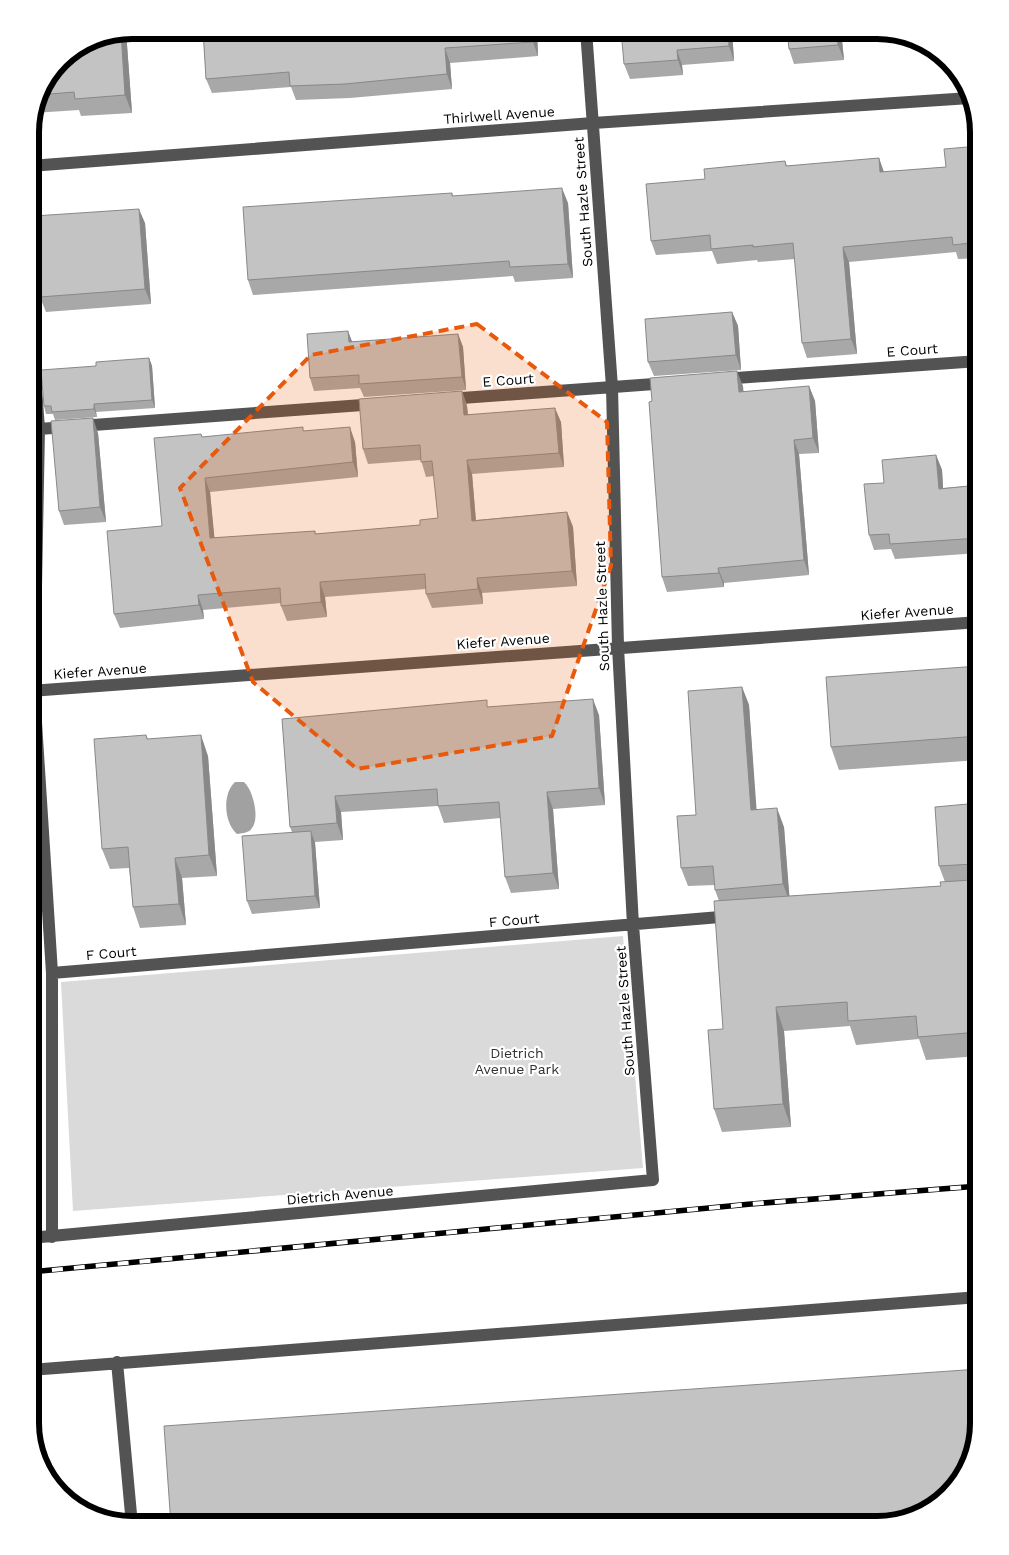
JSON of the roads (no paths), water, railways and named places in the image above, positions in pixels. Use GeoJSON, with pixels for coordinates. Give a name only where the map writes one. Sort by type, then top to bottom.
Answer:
{"type":"FeatureCollection","features":[{"type":"Feature","properties":{"kind":"street","name":"South Hazle Street"},"geometry":{"type":"LineString","coordinates":[[587,39],[612,387],[618,647],[633,925],[653,1180]]}},
{"type":"Feature","properties":{"kind":"street","name":"Thirlwell Avenue"},"geometry":{"type":"LineString","coordinates":[[39,165],[593,123],[964,98]]}},
{"type":"Feature","properties":{"kind":"street","name":"E Court"},"geometry":{"type":"LineString","coordinates":[[711,380],[970,361]]}},
{"type":"Feature","properties":{"kind":"street","name":"E Court"},"geometry":{"type":"LineString","coordinates":[[434,400],[681,382]]}},
{"type":"Feature","properties":{"kind":"street"},"geometry":{"type":"LineString","coordinates":[[39,429],[385,404]]}},
{"type":"Feature","properties":{"kind":"street","name":"Kiefer Avenue"},"geometry":{"type":"LineString","coordinates":[[39,690],[970,623]]}},
{"type":"Feature","properties":{"kind":"street"},"geometry":{"type":"LineString","coordinates":[[39,790],[52,973],[52,1237]]}},
{"type":"Feature","properties":{"kind":"street","name":"F Court"},"geometry":{"type":"LineString","coordinates":[[52,973],[742,916]]}},
{"type":"Feature","properties":{"kind":"street","name":"Dietrich Avenue"},"geometry":{"type":"LineString","coordinates":[[39,1238],[653,1180]]}},
{"type":"Feature","properties":{"kind":"street"},"geometry":{"type":"LineString","coordinates":[[39,1369],[970,1298]]}},
{"type":"Feature","properties":{"kind":"street"},"geometry":{"type":"LineString","coordinates":[[117,1362],[131,1516]]}},
{"type":"Feature","properties":{"kind":"railway"},"geometry":{"type":"LineString","coordinates":[[39,1271],[751,1204],[970,1187]]}},
{"type":"Feature","properties":{"kind":"park label","name":"Dietrich Avenue Park"},"geometry":{"type":"Point","coordinates":[517,1062]}}]}
